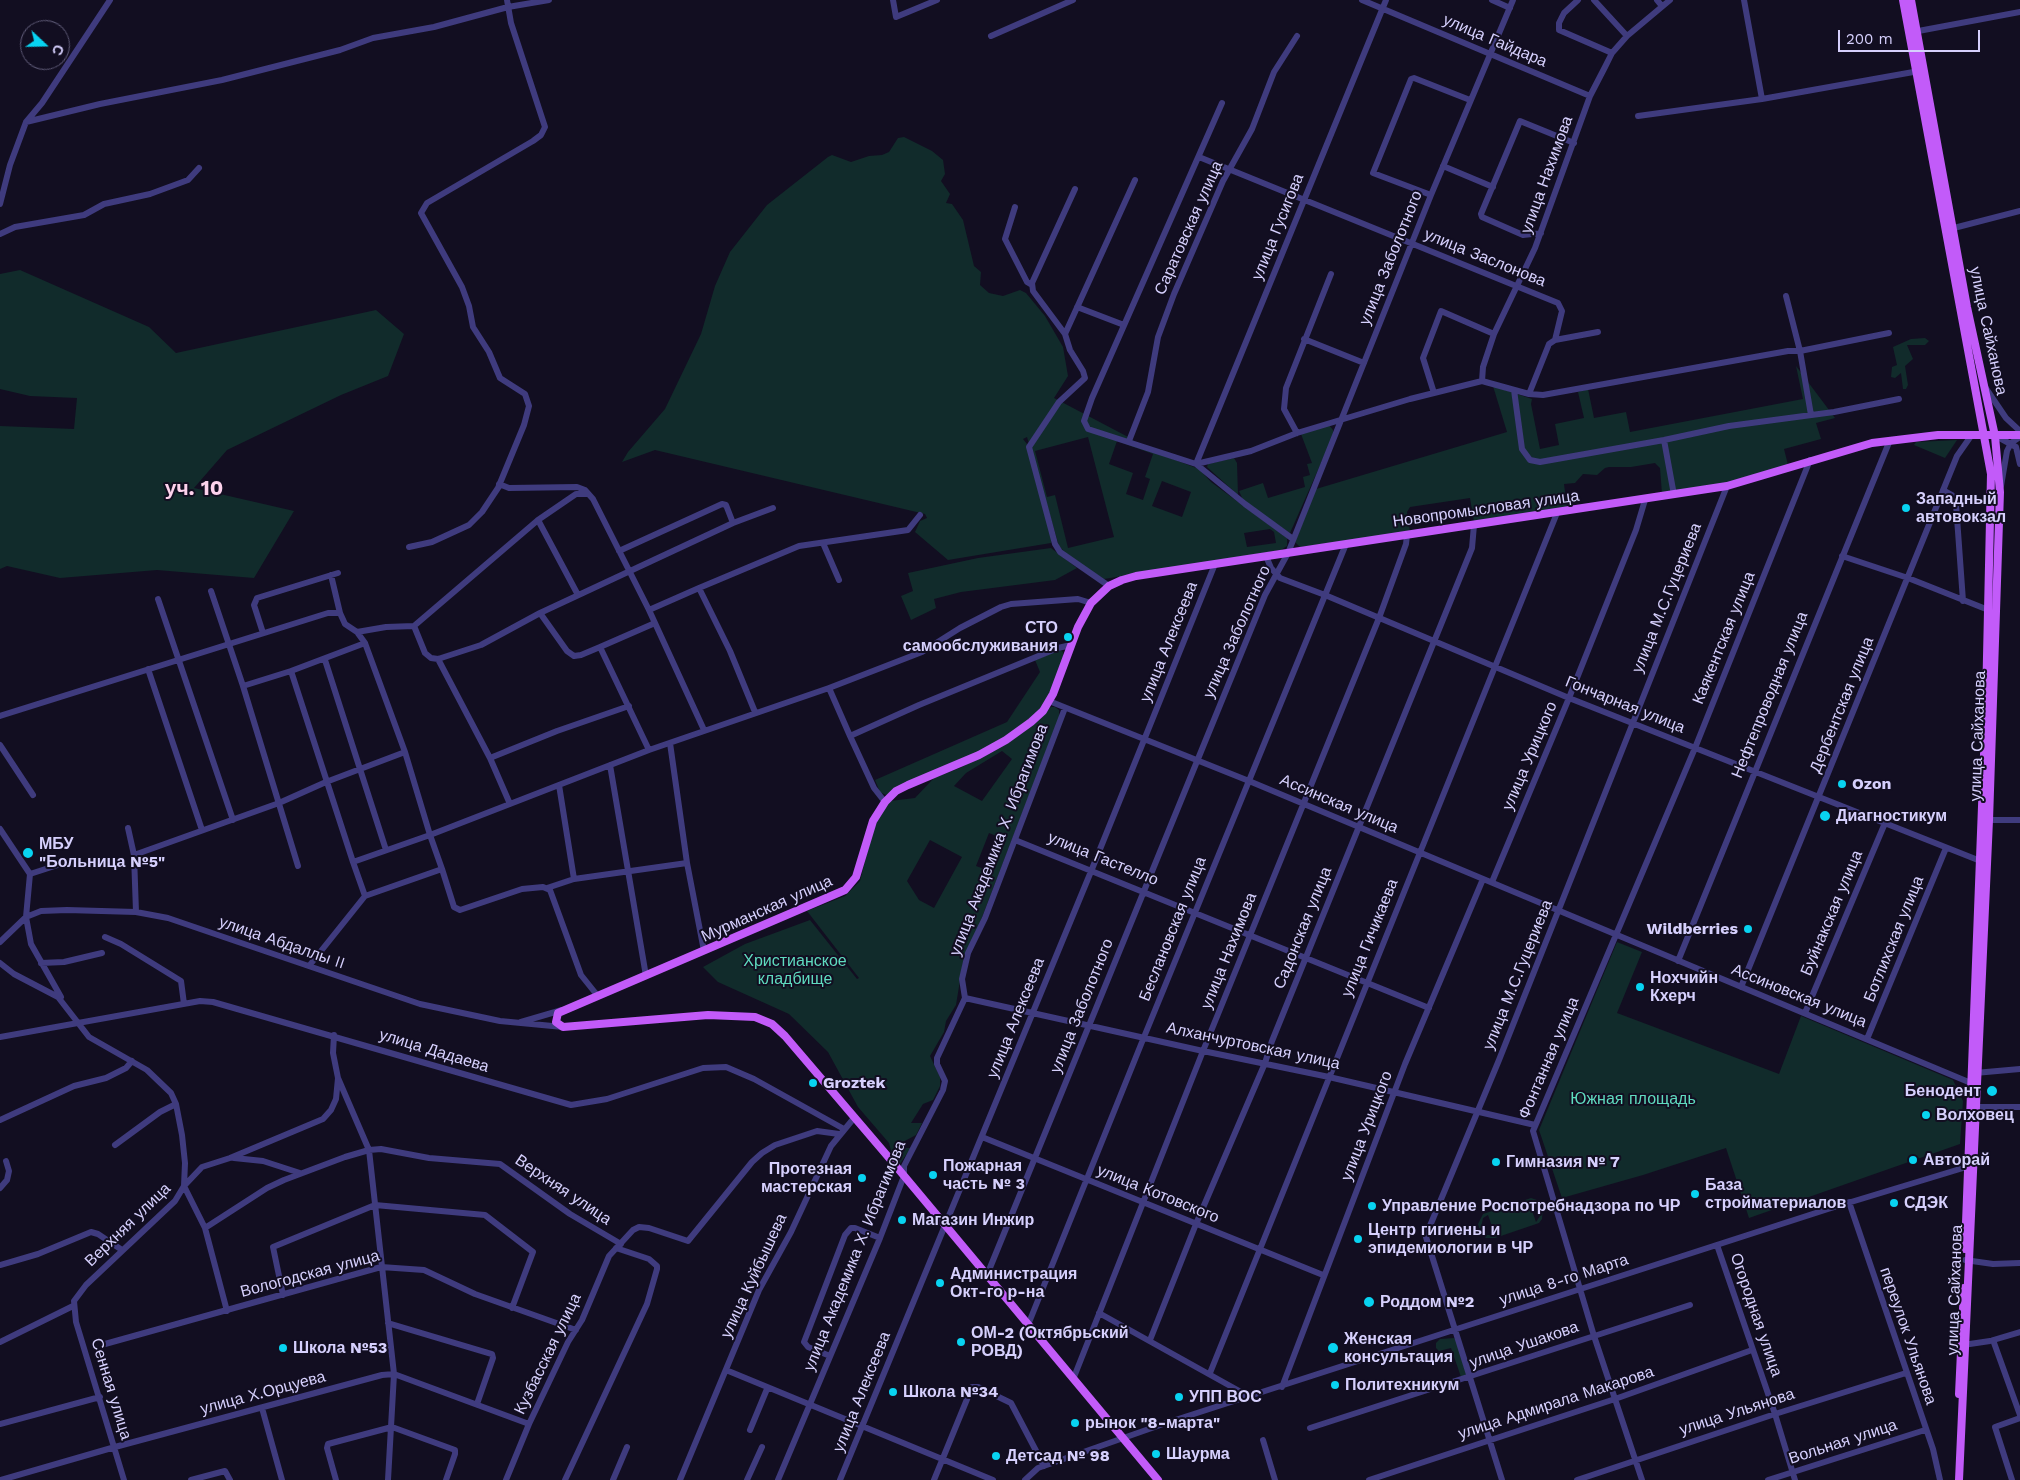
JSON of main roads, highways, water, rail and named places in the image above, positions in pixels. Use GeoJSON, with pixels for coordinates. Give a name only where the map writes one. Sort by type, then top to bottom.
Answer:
{"type":"FeatureCollection","features":[{"type":"Feature","properties":{"kind":"main road"},"geometry":{"type":"LineString","coordinates":[[1903,0],[1913,32]]}},
{"type":"Feature","properties":{"kind":"main road"},"geometry":{"type":"LineString","coordinates":[[1911,0],[1913,32],[1949,229]]}},
{"type":"Feature","properties":{"kind":"main road","name":"улица Сайханова"},"geometry":{"type":"LineString","coordinates":[[1949,229],[1996,436],[2000,492],[1992,611],[1959,1480]]}},
{"type":"Feature","properties":{"kind":"main road","name":"улица Сайханова"},"geometry":{"type":"LineString","coordinates":[[1949,229],[1991,474],[1992,611],[1989,820],[1983,862]]}},
{"type":"Feature","properties":{"kind":"main road","name":"Новопромысловая улица"},"geometry":{"type":"LineString","coordinates":[[1049,701],[1090,603],[1108,586],[1136,576],[1727,486],[1856,447],[1890,440],[1938,435],[1996,436],[2020,434]]}},
{"type":"Feature","properties":{"kind":"main road","name":"Мурманская улица"},"geometry":{"type":"LineString","coordinates":[[1049,701],[1031,722],[1006,740],[964,762],[896,791],[885,802],[871,828],[856,877],[845,890],[646,976],[563,1009],[558,1013],[556,1022],[563,1027],[708,1015],[743,1015],[763,1019],[772,1024],[786,1036],[1028,1325],[1074,1377],[1158,1480]]}},
{"type":"Feature","properties":{"kind":"main road","name":"улица Сайханова"},"geometry":{"type":"LineString","coordinates":[[1973,1107],[1971,1083],[1974,1073]]}},
{"type":"Feature","properties":{"kind":"main road","name":"улица Сайханова"},"geometry":{"type":"LineString","coordinates":[[1955,1480],[1964,1345]]}},
{"type":"Feature","properties":{"kind":"place","name":"Западный автовокзал"},"geometry":{"type":"Point","coordinates":[1906,508]}},
{"type":"Feature","properties":{"kind":"place","name":"СТО самообслуживания"},"geometry":{"type":"Point","coordinates":[1068,637]}},
{"type":"Feature","properties":{"kind":"place","name":"Ozon"},"geometry":{"type":"Point","coordinates":[1842,784]}},
{"type":"Feature","properties":{"kind":"place","name":"Диагностикум"},"geometry":{"type":"Point","coordinates":[1825,816]}},
{"type":"Feature","properties":{"kind":"place","name":"МБУ \"Больница №5\""},"geometry":{"type":"Point","coordinates":[28,853]}},
{"type":"Feature","properties":{"kind":"place","name":"Wildberries"},"geometry":{"type":"Point","coordinates":[1748,929]}},
{"type":"Feature","properties":{"kind":"place","name":"Нохчийн Кхерч"},"geometry":{"type":"Point","coordinates":[1640,987]}},
{"type":"Feature","properties":{"kind":"place","name":"Groztek"},"geometry":{"type":"Point","coordinates":[813,1083]}},
{"type":"Feature","properties":{"kind":"place","name":"Бенодент"},"geometry":{"type":"Point","coordinates":[1992,1091]}},
{"type":"Feature","properties":{"kind":"place","name":"Волховец"},"geometry":{"type":"Point","coordinates":[1926,1115]}},
{"type":"Feature","properties":{"kind":"place","name":"Авторай"},"geometry":{"type":"Point","coordinates":[1913,1160]}},
{"type":"Feature","properties":{"kind":"place","name":"Гимназия № 7"},"geometry":{"type":"Point","coordinates":[1496,1162]}},
{"type":"Feature","properties":{"kind":"place","name":"Пожарная часть № 3"},"geometry":{"type":"Point","coordinates":[933,1175]}},
{"type":"Feature","properties":{"kind":"place","name":"Протезная мастерская"},"geometry":{"type":"Point","coordinates":[862,1178]}},
{"type":"Feature","properties":{"kind":"place","name":"База стройматериалов"},"geometry":{"type":"Point","coordinates":[1695,1194]}},
{"type":"Feature","properties":{"kind":"place","name":"СДЭК"},"geometry":{"type":"Point","coordinates":[1894,1203]}},
{"type":"Feature","properties":{"kind":"place","name":"Управление Роспотребнадзора по ЧР"},"geometry":{"type":"Point","coordinates":[1372,1206]}},
{"type":"Feature","properties":{"kind":"place","name":"Магазин Инжир"},"geometry":{"type":"Point","coordinates":[902,1220]}},
{"type":"Feature","properties":{"kind":"place","name":"Центр гигиены и эпидемиологии в ЧР"},"geometry":{"type":"Point","coordinates":[1358,1239]}},
{"type":"Feature","properties":{"kind":"place","name":"Администрация Окт-го р-на"},"geometry":{"type":"Point","coordinates":[940,1283]}},
{"type":"Feature","properties":{"kind":"place","name":"Роддом №2"},"geometry":{"type":"Point","coordinates":[1369,1302]}},
{"type":"Feature","properties":{"kind":"place","name":"ОМ-2 (Октябрьский РОВД)"},"geometry":{"type":"Point","coordinates":[961,1342]}},
{"type":"Feature","properties":{"kind":"place","name":"Школа №53"},"geometry":{"type":"Point","coordinates":[283,1348]}},
{"type":"Feature","properties":{"kind":"place","name":"Женская консультация"},"geometry":{"type":"Point","coordinates":[1333,1348]}},
{"type":"Feature","properties":{"kind":"place","name":"Политехникум"},"geometry":{"type":"Point","coordinates":[1335,1385]}},
{"type":"Feature","properties":{"kind":"place","name":"Школа №34"},"geometry":{"type":"Point","coordinates":[893,1392]}},
{"type":"Feature","properties":{"kind":"place","name":"УПП ВОС"},"geometry":{"type":"Point","coordinates":[1179,1397]}},
{"type":"Feature","properties":{"kind":"place","name":"рынок \"8-марта\""},"geometry":{"type":"Point","coordinates":[1075,1423]}},
{"type":"Feature","properties":{"kind":"place","name":"Шаурма"},"geometry":{"type":"Point","coordinates":[1156,1454]}},
{"type":"Feature","properties":{"kind":"place","name":"Детсад № 98"},"geometry":{"type":"Point","coordinates":[996,1456]}},
{"type":"Feature","properties":{"kind":"district","name":"уч. 10"},"geometry":{"type":"Point","coordinates":[194,489]}},
{"type":"Feature","properties":{"kind":"park label","name":"Христианское кладбище"},"geometry":{"type":"Point","coordinates":[795,970]}},
{"type":"Feature","properties":{"kind":"park label","name":"Южная площадь"},"geometry":{"type":"Point","coordinates":[1633,1099]}}]}
